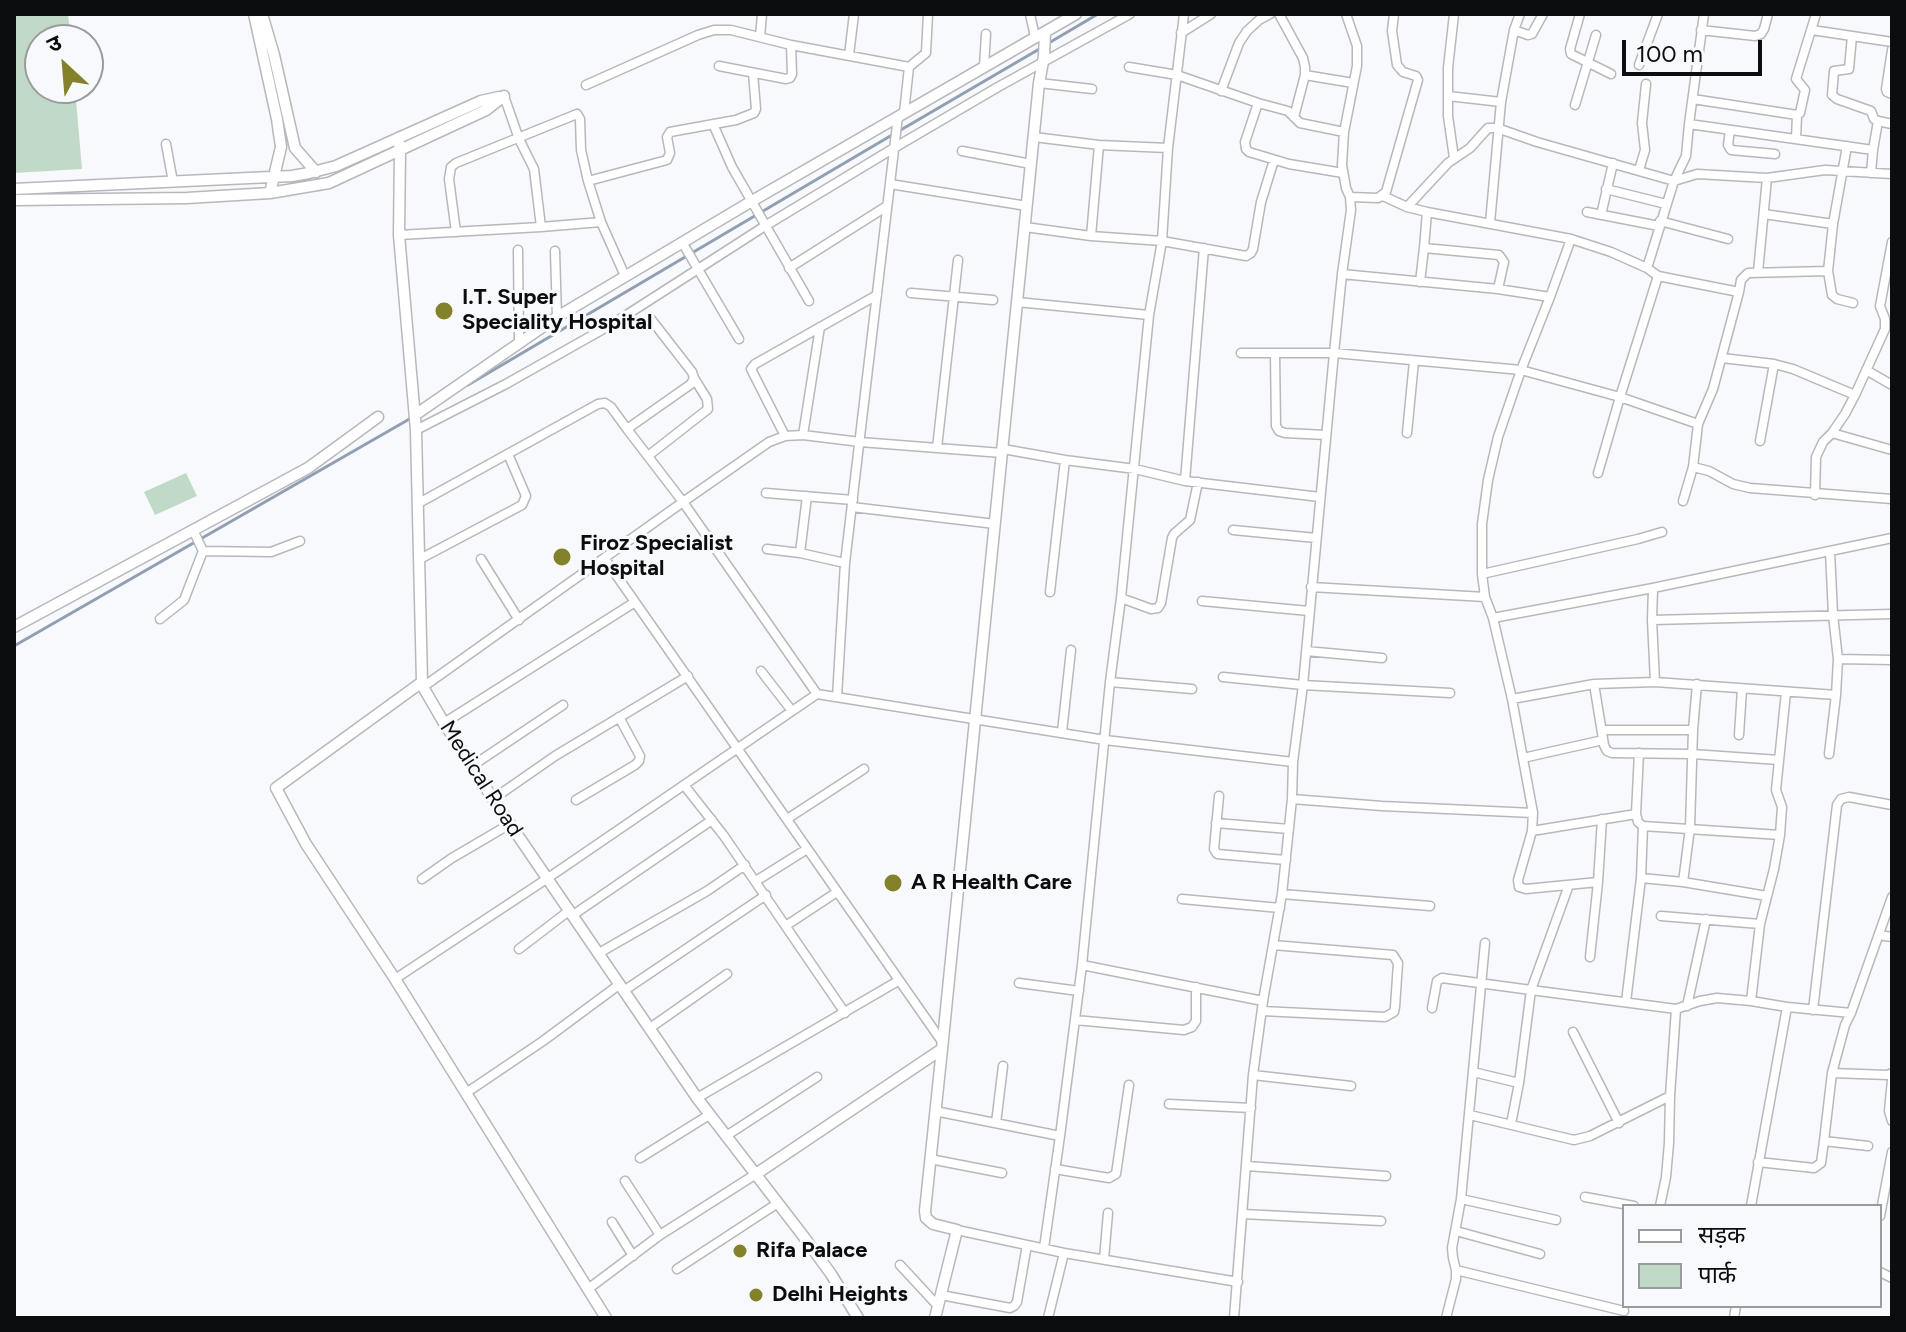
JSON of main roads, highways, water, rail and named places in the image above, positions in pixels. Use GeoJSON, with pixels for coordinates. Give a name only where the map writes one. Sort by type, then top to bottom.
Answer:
{"type":"FeatureCollection","features":[{"type":"Feature","properties":{"kind":"waterway"},"geometry":{"type":"LineString","coordinates":[[1047,44],[1098,14]]}},
{"type":"Feature","properties":{"kind":"waterway"},"geometry":{"type":"LineString","coordinates":[[899,131],[1041,48]]}},
{"type":"Feature","properties":{"kind":"waterway"},"geometry":{"type":"LineString","coordinates":[[468,385],[892,135]]}},
{"type":"Feature","properties":{"kind":"waterway"},"geometry":{"type":"LineString","coordinates":[[14,646],[413,417]]}},
{"type":"Feature","properties":{"kind":"place","name":"I.T. Super Speciality Hospital"},"geometry":{"type":"Point","coordinates":[444,311]}},
{"type":"Feature","properties":{"kind":"place","name":"Firoz Specialist Hospital"},"geometry":{"type":"Point","coordinates":[562,557]}},
{"type":"Feature","properties":{"kind":"place","name":"A R Health Care"},"geometry":{"type":"Point","coordinates":[893,883]}},
{"type":"Feature","properties":{"kind":"place","name":"Rifa Palace"},"geometry":{"type":"Point","coordinates":[740,1251]}},
{"type":"Feature","properties":{"kind":"place","name":"Delhi Heights"},"geometry":{"type":"Point","coordinates":[756,1295]}}]}
